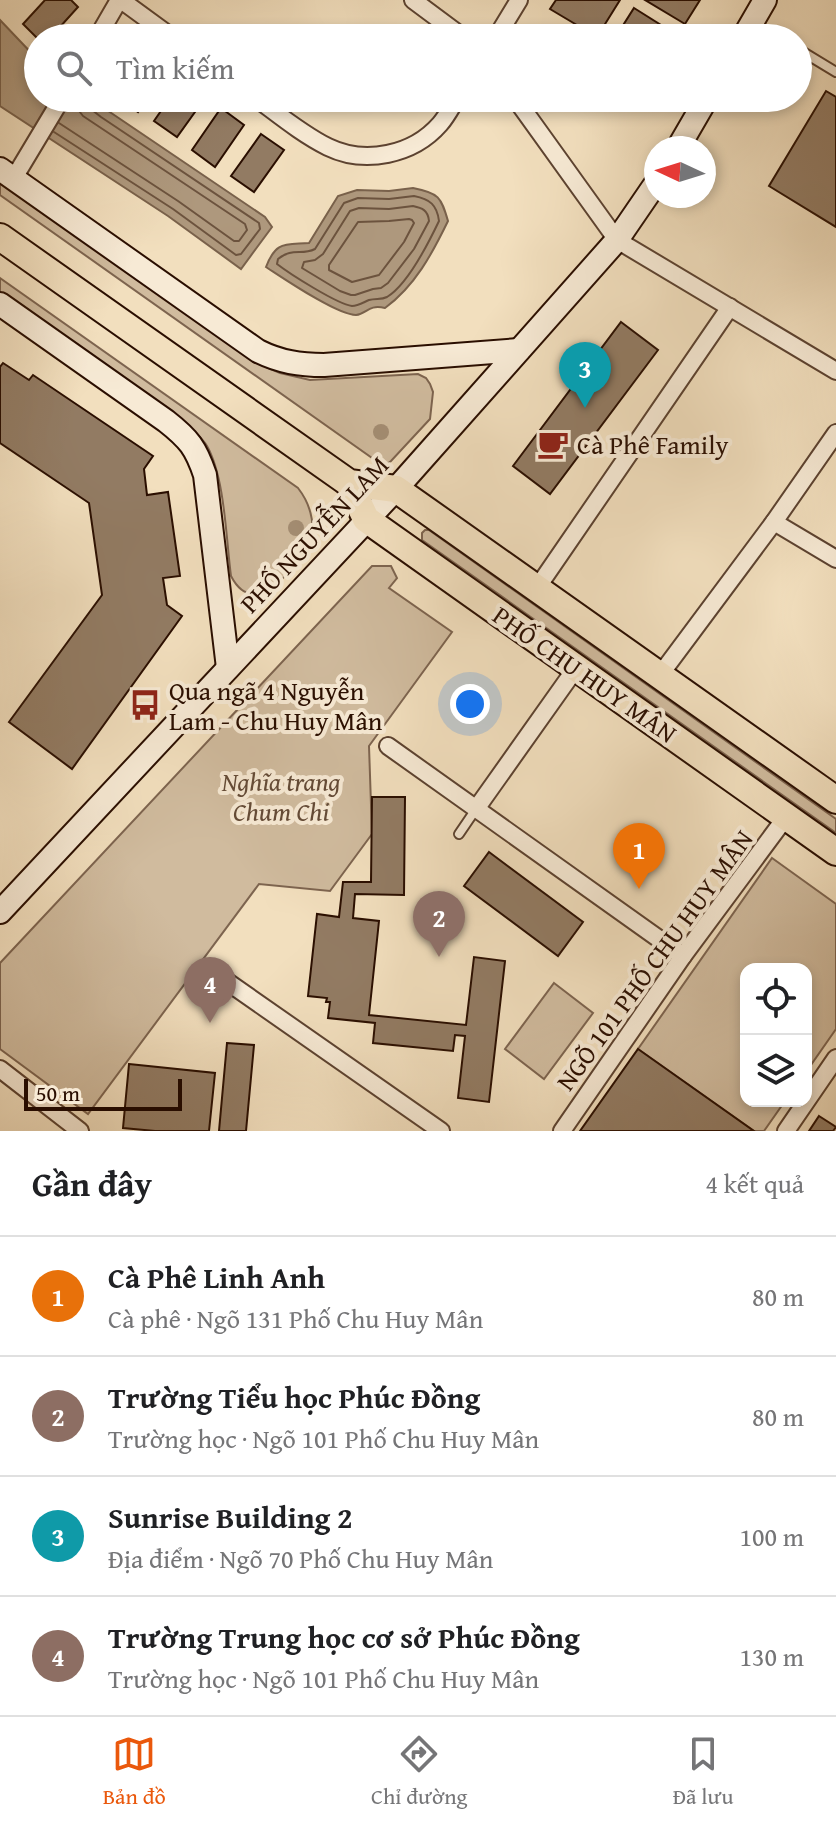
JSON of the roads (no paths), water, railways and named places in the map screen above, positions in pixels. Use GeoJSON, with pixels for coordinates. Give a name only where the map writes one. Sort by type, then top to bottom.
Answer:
{"type":"FeatureCollection","features":[{"type":"Feature","properties":{"kind":"main road","name":"PHỐ CHU HUY MÂN"},"geometry":{"type":"LineString","coordinates":[[0,237],[349,483],[396,489],[836,800]]}},
{"type":"Feature","properties":{"kind":"main road","name":"PHỐ CHU HUY MÂN"},"geometry":{"type":"LineString","coordinates":[[349,483],[366,519],[836,852]]}},
{"type":"Feature","properties":{"kind":"street"},"geometry":{"type":"LineString","coordinates":[[105,24],[120,0],[153,24]]}},
{"type":"Feature","properties":{"kind":"street"},"geometry":{"type":"LineString","coordinates":[[413,0],[445,24]]}},
{"type":"Feature","properties":{"kind":"street"},"geometry":{"type":"LineString","coordinates":[[504,24],[519,0]]}},
{"type":"Feature","properties":{"kind":"street"},"geometry":{"type":"LineString","coordinates":[[751,24],[765,0]]}},
{"type":"Feature","properties":{"kind":"street"},"geometry":{"type":"LineString","coordinates":[[54,112],[39,137],[7,173],[258,351],[301,365],[324,365],[519,350]]}},
{"type":"Feature","properties":{"kind":"street"},"geometry":{"type":"LineString","coordinates":[[275,112],[331,149],[373,157],[419,143],[440,124],[448,112]]}},
{"type":"Feature","properties":{"kind":"street"},"geometry":{"type":"LineString","coordinates":[[525,112],[617,240],[836,371]]}},
{"type":"Feature","properties":{"kind":"street"},"geometry":{"type":"LineString","coordinates":[[685,136],[699,112]]}},
{"type":"Feature","properties":{"kind":"street","name":"PHỐ NGUYỄN LAM"},"geometry":{"type":"LineString","coordinates":[[0,912],[396,489],[617,240],[644,201]]}},
{"type":"Feature","properties":{"kind":"street"},"geometry":{"type":"LineString","coordinates":[[0,304],[166,421],[197,452],[205,475],[228,668]]}},
{"type":"Feature","properties":{"kind":"street"},"geometry":{"type":"LineString","coordinates":[[537,588],[730,307]]}},
{"type":"Feature","properties":{"kind":"street"},"geometry":{"type":"LineString","coordinates":[[660,675],[836,433]]}},
{"type":"Feature","properties":{"kind":"street"},"geometry":{"type":"LineString","coordinates":[[774,522],[836,559]]}},
{"type":"Feature","properties":{"kind":"street"},"geometry":{"type":"LineString","coordinates":[[476,809],[576,668]]}},
{"type":"Feature","properties":{"kind":"street"},"geometry":{"type":"LineString","coordinates":[[388,746],[683,956]]}},
{"type":"Feature","properties":{"kind":"street","name":"NGÕ 101 PHỐ CHU HUY MÂN"},"geometry":{"type":"LineString","coordinates":[[562,1131],[683,956],[786,817]]}},
{"type":"Feature","properties":{"kind":"street"},"geometry":{"type":"LineString","coordinates":[[209,969],[340,1069],[441,1131]]}},
{"type":"Feature","properties":{"kind":"street"},"geometry":{"type":"LineString","coordinates":[[786,1131],[836,1058]]}},
{"type":"Feature","properties":{"kind":"street"},"geometry":{"type":"LineString","coordinates":[[0,1069],[80,1131]]}},
{"type":"Feature","properties":{"kind":"lane"},"geometry":{"type":"LineString","coordinates":[[812,57],[836,72]]}},
{"type":"Feature","properties":{"kind":"lane"},"geometry":{"type":"LineString","coordinates":[[459,834],[476,809]]}},
{"type":"Feature","properties":{"kind":"water"},"geometry":{"type":"Polygon","coordinates":[[[0,20],[24,45],[24,112],[110,112],[265,217],[272,227],[241,269],[168,216],[0,106],[0,20]]]}},
{"type":"Feature","properties":{"kind":"water"},"geometry":{"type":"Polygon","coordinates":[[[413,188],[438,197],[448,221],[414,280],[385,308],[375,307],[356,315],[347,313],[310,295],[266,267],[273,253],[282,246],[309,243],[338,196],[357,190],[413,188]]]}},
{"type":"Feature","properties":{"kind":"place","name":"Sunrise Building 2"},"geometry":{"type":"Point","coordinates":[585,408]}},
{"type":"Feature","properties":{"kind":"place","name":"Cà Phê Family"},"geometry":{"type":"Point","coordinates":[553,444]}},
{"type":"Feature","properties":{"kind":"place","name":"Qua ngã 4 Nguyễn Lam - Chu Huy Mân"},"geometry":{"type":"Point","coordinates":[145,705]}},
{"type":"Feature","properties":{"kind":"place","name":"Cà Phê Linh Anh"},"geometry":{"type":"Point","coordinates":[639,889]}},
{"type":"Feature","properties":{"kind":"place","name":"Trường Tiểu học Phúc Đồng"},"geometry":{"type":"Point","coordinates":[439,957]}},
{"type":"Feature","properties":{"kind":"place","name":"Trường Trung học cơ sở Phúc Đồng"},"geometry":{"type":"Point","coordinates":[210,1023]}},
{"type":"Feature","properties":{"kind":"park label","name":"Nghĩa trang Chum Chi"},"geometry":{"type":"Point","coordinates":[281,796]}}]}
